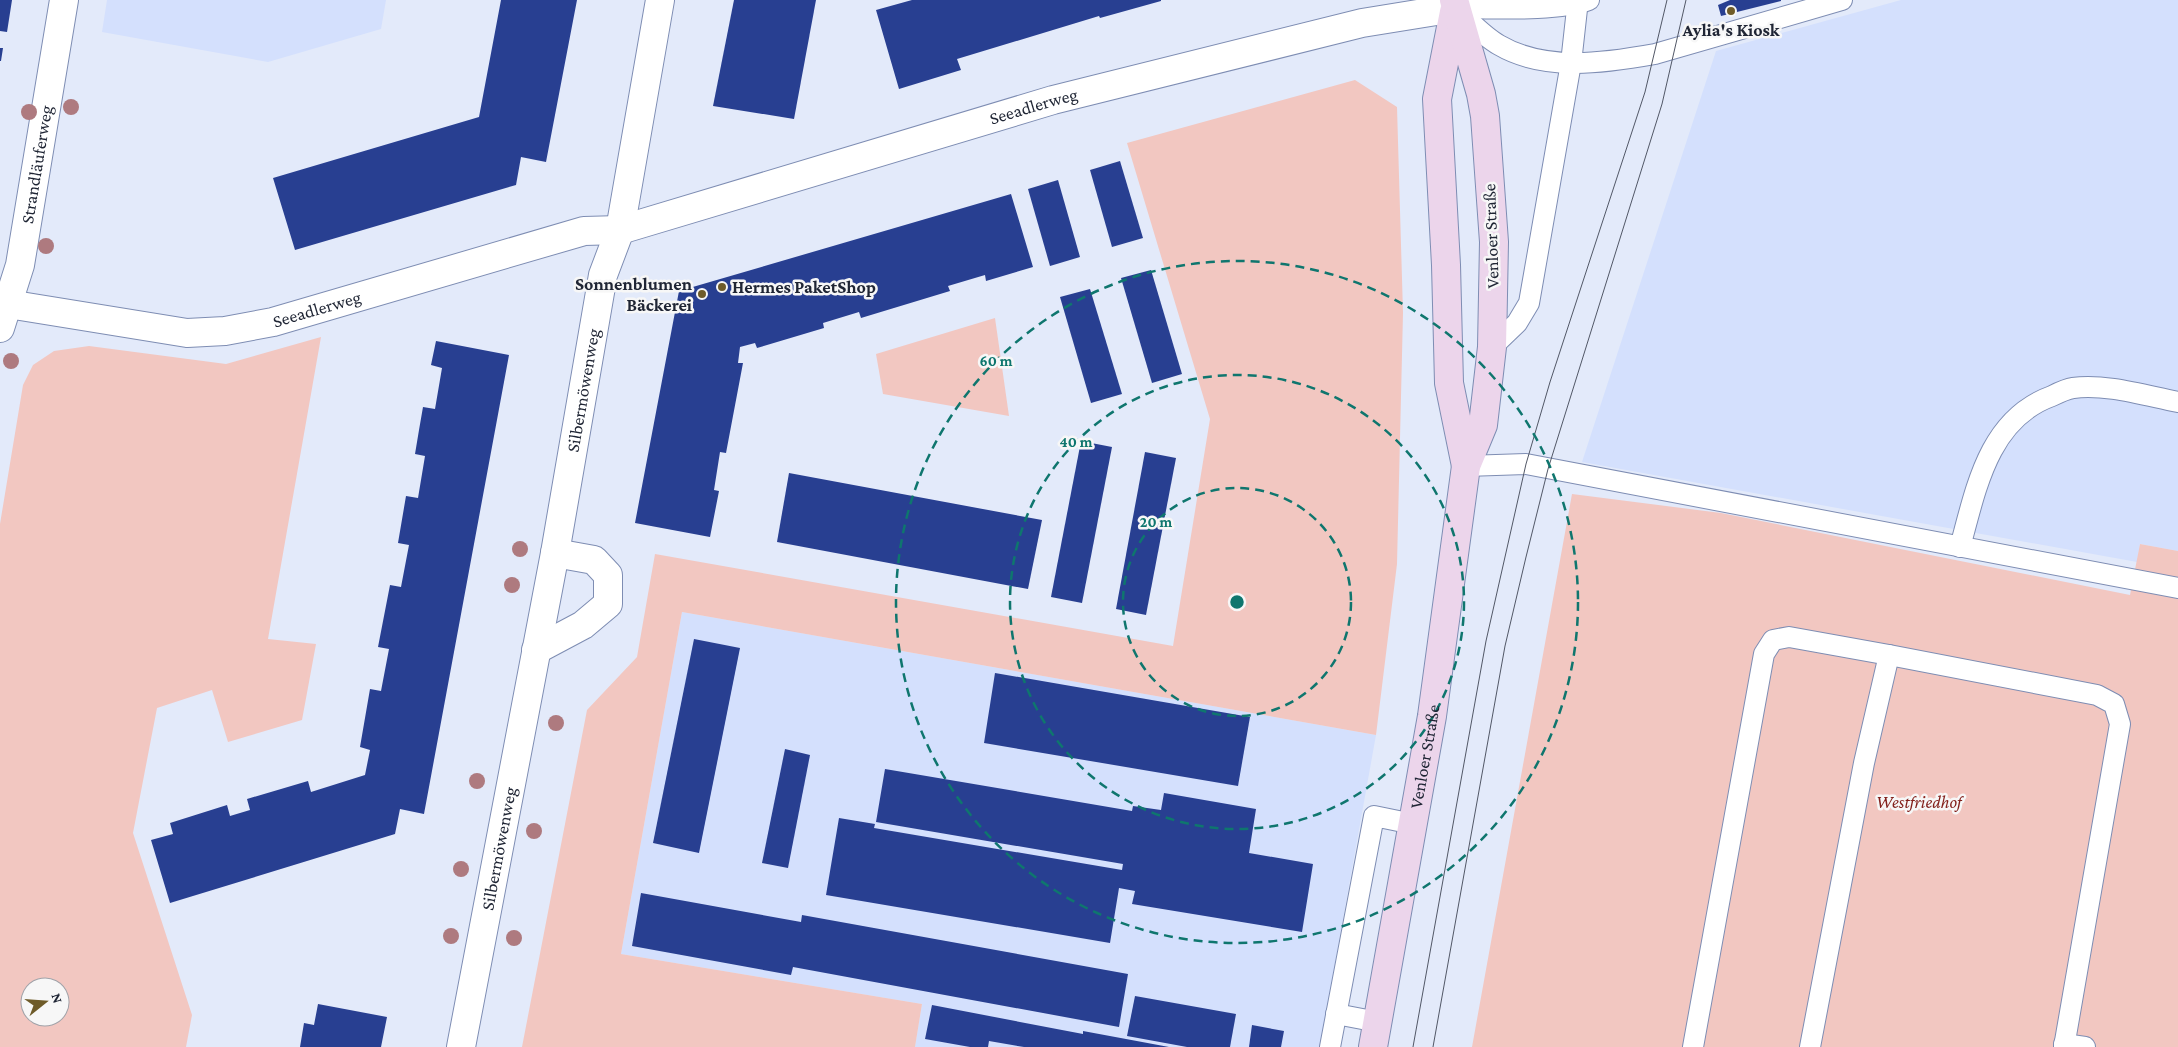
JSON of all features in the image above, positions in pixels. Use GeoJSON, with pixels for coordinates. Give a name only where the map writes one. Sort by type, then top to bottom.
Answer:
{"type":"FeatureCollection","features":[{"type":"Feature","properties":{"kind":"main road","name":"Venloer Straße"},"geometry":{"type":"LineString","coordinates":[[1376,1035],[1432,716],[1466,466],[1483,425],[1492,347],[1494,242],[1485,116],[1481,94],[1454,4]]}},
{"type":"Feature","properties":{"kind":"main road","name":"Venloer Straße"},"geometry":{"type":"LineString","coordinates":[[1454,4],[1437,99],[1446,265],[1449,383],[1466,466]]}},
{"type":"Feature","properties":{"kind":"street","name":"Strandläuferweg"},"geometry":{"type":"LineString","coordinates":[[4,316],[20,265],[64,0]]}},
{"type":"Feature","properties":{"kind":"street"},"geometry":{"type":"LineString","coordinates":[[620,230],[660,0]]}},
{"type":"Feature","properties":{"kind":"street","name":"Seeadlerweg"},"geometry":{"type":"LineString","coordinates":[[4,316],[187,333],[225,331],[273,322],[584,231],[620,230],[1053,100],[1362,23],[1454,4]]}},
{"type":"Feature","properties":{"kind":"street","name":"Silbermöwenweg"},"geometry":{"type":"LineString","coordinates":[[461,1047],[555,553],[603,275],[620,230]]}},
{"type":"Feature","properties":{"kind":"street"},"geometry":{"type":"LineString","coordinates":[[536,650],[583,625],[608,604],[608,575],[594,560],[555,553]]}},
{"type":"Feature","properties":{"kind":"lane"},"geometry":{"type":"LineString","coordinates":[[1454,4],[1499,45],[1524,56],[1552,62],[1571,63],[1628,59],[1655,54],[1842,0]]}},
{"type":"Feature","properties":{"kind":"lane"},"geometry":{"type":"LineString","coordinates":[[1454,4],[1523,8],[1582,1],[1529,303],[1517,323],[1492,347]]}},
{"type":"Feature","properties":{"kind":"lane"},"geometry":{"type":"LineString","coordinates":[[1960,547],[1984,463],[2011,420],[2040,400],[2073,388],[2117,390],[2178,402]]}},
{"type":"Feature","properties":{"kind":"lane"},"geometry":{"type":"LineString","coordinates":[[1466,466],[1526,464],[2178,588]]}},
{"type":"Feature","properties":{"kind":"lane"},"geometry":{"type":"LineString","coordinates":[[1693,1047],[1764,654],[1773,640],[1789,637],[2097,695],[2114,704],[2120,724],[2064,1045],[2085,1047]]}},
{"type":"Feature","properties":{"kind":"lane"},"geometry":{"type":"LineString","coordinates":[[1810,1047],[1864,763],[1889,655]]}},
{"type":"Feature","properties":{"kind":"lane"},"geometry":{"type":"LineString","coordinates":[[1330,1047],[1374,816],[1413,824]]}},
{"type":"Feature","properties":{"kind":"lane"},"geometry":{"type":"LineString","coordinates":[[1336,1014],[1376,1035]]}},
{"type":"Feature","properties":{"kind":"shaded area"},"geometry":{"type":"Polygon","coordinates":[[[107,0],[386,0],[381,29],[268,62],[102,32],[107,0]]]}},
{"type":"Feature","properties":{"kind":"shaded area"},"geometry":{"type":"Polygon","coordinates":[[[1901,0],[2178,0],[2178,551],[2140,544],[2137,562],[1582,462],[1716,51],[1901,0]]]}},
{"type":"Feature","properties":{"kind":"shaded area"},"geometry":{"type":"Polygon","coordinates":[[[682,612],[1376,735],[1320,1047],[915,1047],[922,1004],[621,954],[682,612]]]}},
{"type":"Feature","properties":{"kind":"green space"},"geometry":{"type":"Polygon","coordinates":[[[1355,80],[1397,107],[1403,313],[1397,564],[1376,735],[682,612],[621,954],[922,1004],[915,1047],[522,1047],[587,710],[637,657],[655,554],[1173,646],[1210,419],[1127,143],[1355,80]]]}},
{"type":"Feature","properties":{"kind":"green space"},"geometry":{"type":"Polygon","coordinates":[[[995,318],[1009,416],[883,394],[876,354],[995,318]]]}},
{"type":"Feature","properties":{"kind":"green space"},"geometry":{"type":"Polygon","coordinates":[[[321,337],[268,639],[316,644],[302,720],[228,742],[212,690],[157,708],[133,833],[192,1015],[186,1047],[0,1047],[0,524],[23,385],[33,365],[54,351],[89,346],[226,364],[321,337]]]}},
{"type":"Feature","properties":{"kind":"green space","name":"Westfriedhof"},"geometry":{"type":"Polygon","coordinates":[[[1572,494],[1721,513],[2130,595],[2140,544],[2178,551],[2178,1047],[1472,1047],[1572,494]]]}},
{"type":"Feature","properties":{"kind":"building"},"geometry":{"type":"Polygon","coordinates":[[[0,0],[12,0],[7,32],[0,31],[0,0]]]}},
{"type":"Feature","properties":{"kind":"building"},"geometry":{"type":"Polygon","coordinates":[[[501,0],[577,0],[546,162],[521,157],[516,185],[295,250],[273,178],[479,117],[501,0]]]}},
{"type":"Feature","properties":{"kind":"building"},"geometry":{"type":"Polygon","coordinates":[[[734,0],[816,0],[794,119],[713,106],[734,0]]]}},
{"type":"Feature","properties":{"kind":"building"},"geometry":{"type":"Polygon","coordinates":[[[912,0],[1161,1],[1100,18],[1099,16],[957,59],[961,70],[899,89],[876,10],[912,0]]]}},
{"type":"Feature","properties":{"kind":"building","name":"Aylia's Kiosk"},"geometry":{"type":"Polygon","coordinates":[[[1730,0],[1781,1],[1721,16],[1718,5],[1730,0]]]}},
{"type":"Feature","properties":{"kind":"building"},"geometry":{"type":"Polygon","coordinates":[[[0,48],[3,48],[1,61],[0,61],[0,48]]]}},
{"type":"Feature","properties":{"kind":"building"},"geometry":{"type":"Polygon","coordinates":[[[1120,161],[1143,238],[1112,247],[1090,170],[1120,161]]]}},
{"type":"Feature","properties":{"kind":"building"},"geometry":{"type":"Polygon","coordinates":[[[1058,180],[1080,257],[1050,266],[1028,189],[1058,180]]]}},
{"type":"Feature","properties":{"kind":"building"},"geometry":{"type":"Polygon","coordinates":[[[1011,194],[1033,267],[986,281],[985,275],[948,286],[950,291],[861,318],[859,312],[823,323],[824,328],[757,348],[755,343],[740,347],[738,363],[743,363],[726,453],[720,452],[714,490],[719,491],[710,537],[635,523],[679,291],[1011,194]]]}},
{"type":"Feature","properties":{"kind":"building"},"geometry":{"type":"Polygon","coordinates":[[[1151,270],[1182,374],[1152,383],[1121,278],[1151,270]]]}},
{"type":"Feature","properties":{"kind":"building"},"geometry":{"type":"Polygon","coordinates":[[[1090,289],[1122,394],[1091,403],[1060,297],[1090,289]]]}},
{"type":"Feature","properties":{"kind":"building"},"geometry":{"type":"Polygon","coordinates":[[[436,341],[509,355],[424,814],[400,809],[395,834],[170,903],[151,840],[173,834],[170,823],[227,805],[230,816],[250,810],[247,799],[308,781],[311,792],[365,775],[370,750],[360,747],[370,689],[381,691],[389,649],[378,647],[390,585],[401,587],[409,545],[398,543],[406,496],[418,498],[425,456],[415,454],[423,407],[435,409],[442,368],[431,365],[436,341]]]}},
{"type":"Feature","properties":{"kind":"building"},"geometry":{"type":"Polygon","coordinates":[[[1081,441],[1112,447],[1082,603],[1051,597],[1081,441]]]}},
{"type":"Feature","properties":{"kind":"building"},"geometry":{"type":"Polygon","coordinates":[[[1145,452],[1176,458],[1146,615],[1116,609],[1145,452]]]}},
{"type":"Feature","properties":{"kind":"building"},"geometry":{"type":"Polygon","coordinates":[[[789,473],[1042,520],[1028,589],[777,542],[789,473]]]}},
{"type":"Feature","properties":{"kind":"building"},"geometry":{"type":"Polygon","coordinates":[[[694,639],[740,648],[699,853],[653,843],[694,639]]]}},
{"type":"Feature","properties":{"kind":"building"},"geometry":{"type":"Polygon","coordinates":[[[995,673],[1250,717],[1238,786],[984,743],[995,673]]]}},
{"type":"Feature","properties":{"kind":"building"},"geometry":{"type":"Polygon","coordinates":[[[785,749],[810,755],[788,868],[762,863],[785,749]]]}},
{"type":"Feature","properties":{"kind":"building"},"geometry":{"type":"Polygon","coordinates":[[[885,769],[1132,811],[1133,806],[1161,810],[1164,793],[1256,809],[1249,853],[1313,864],[1302,932],[1132,904],[1135,891],[1119,888],[1110,943],[826,895],[839,818],[875,824],[874,828],[1122,870],[1123,864],[876,822],[885,769]]]}},
{"type":"Feature","properties":{"kind":"building"},"geometry":{"type":"Polygon","coordinates":[[[641,893],[801,922],[802,915],[1128,974],[1119,1027],[793,967],[791,975],[632,946],[641,893]]]}},
{"type":"Feature","properties":{"kind":"building"},"geometry":{"type":"Polygon","coordinates":[[[1135,996],[1236,1014],[1230,1047],[1187,1047],[1127,1036],[1135,996]]]}},
{"type":"Feature","properties":{"kind":"building"},"geometry":{"type":"Polygon","coordinates":[[[318,1004],[387,1017],[381,1047],[300,1047],[304,1023],[314,1025],[318,1004]]]}},
{"type":"Feature","properties":{"kind":"building"},"geometry":{"type":"Polygon","coordinates":[[[932,1005],[1083,1034],[1083,1031],[1169,1047],[1024,1047],[989,1041],[988,1047],[970,1047],[925,1039],[932,1005]]]}},
{"type":"Feature","properties":{"kind":"building"},"geometry":{"type":"Polygon","coordinates":[[[1252,1025],[1284,1031],[1281,1047],[1249,1047],[1252,1025]]]}},
{"type":"Feature","properties":{"kind":"tram line"},"geometry":{"type":"LineString","coordinates":[[1413,1047],[1486,641],[1526,464],[1550,382],[1645,92],[1667,0]]}},
{"type":"Feature","properties":{"kind":"tram line"},"geometry":{"type":"LineString","coordinates":[[1433,1047],[1505,646],[1526,557],[1548,469],[1662,104],[1686,0]]}},
{"type":"Feature","properties":{"kind":"place","name":"Aylia's Kiosk"},"geometry":{"type":"Point","coordinates":[1731,11]}},
{"type":"Feature","properties":{"kind":"place","name":"Hermes PaketShop"},"geometry":{"type":"Point","coordinates":[722,287]}},
{"type":"Feature","properties":{"kind":"place","name":"Sonnenblumen Bäckerei"},"geometry":{"type":"Point","coordinates":[702,294]}}]}
